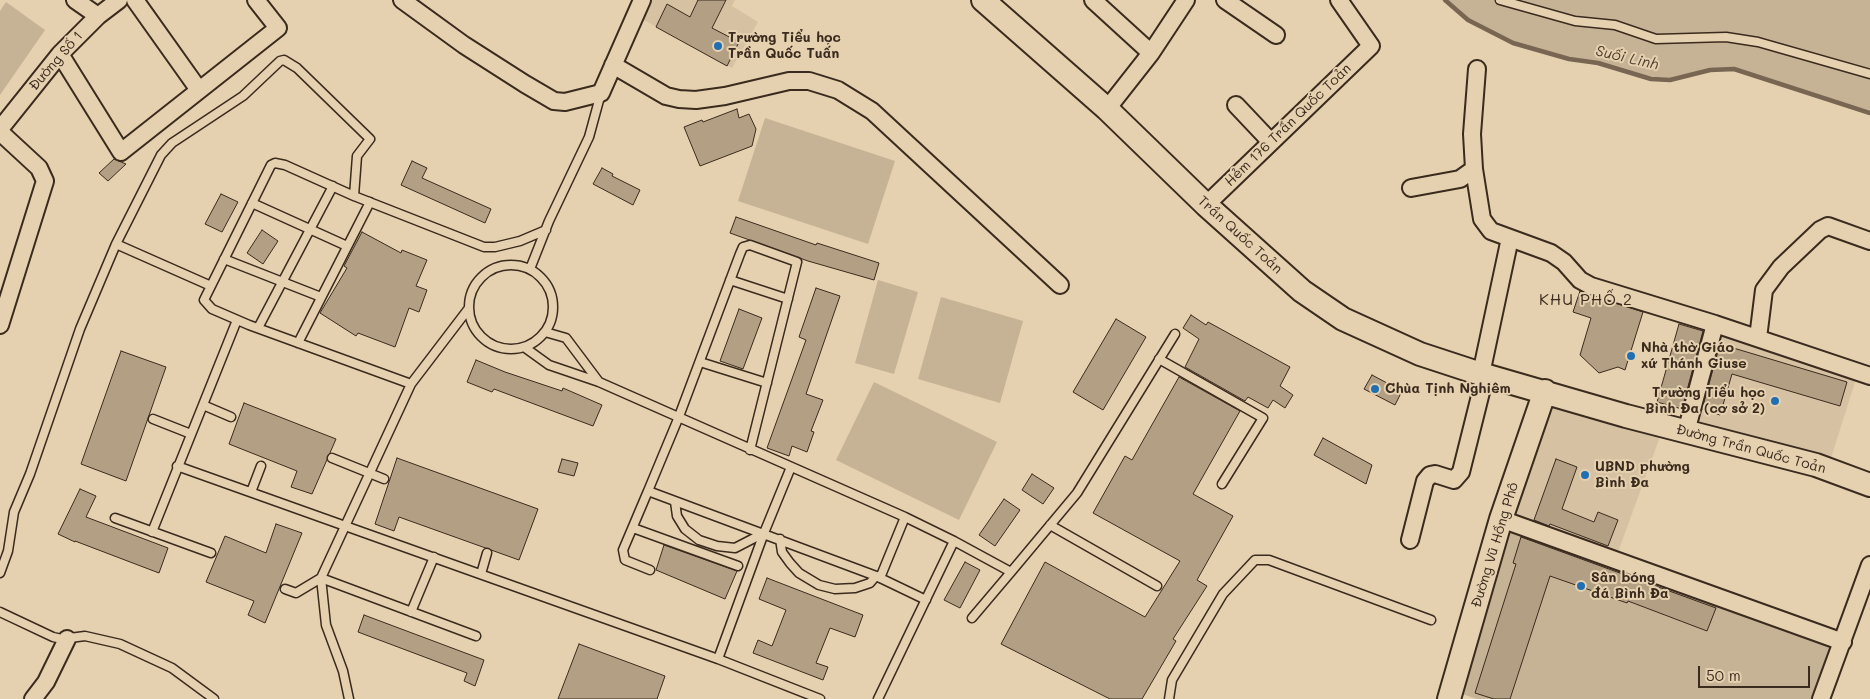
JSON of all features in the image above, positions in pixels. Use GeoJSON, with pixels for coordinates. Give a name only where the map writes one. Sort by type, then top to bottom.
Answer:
{"type":"FeatureCollection","features":[{"type":"Feature","properties":{"kind":"main road","name":"Trần Quốc Toản"},"geometry":{"type":"LineString","coordinates":[[983,0],[1107,109],[1206,204],[1302,292],[1343,319],[1420,354],[1483,375],[1545,392]]}},
{"type":"Feature","properties":{"kind":"main road","name":"Đường Trần Quốc Toản"},"geometry":{"type":"LineString","coordinates":[[1545,392],[1686,432],[1816,465],[1870,485]]}},
{"type":"Feature","properties":{"kind":"main road","name":"Đường Vũ Hồng Phô"},"geometry":{"type":"LineString","coordinates":[[1449,699],[1501,519],[1545,392]]}},
{"type":"Feature","properties":{"kind":"street"},"geometry":{"type":"LineString","coordinates":[[75,0],[98,16]]}},
{"type":"Feature","properties":{"kind":"street","name":"Đường Số 1"},"geometry":{"type":"LineString","coordinates":[[0,130],[60,54],[98,16],[119,0]]}},
{"type":"Feature","properties":{"kind":"street"},"geometry":{"type":"LineString","coordinates":[[135,0],[199,90]]}},
{"type":"Feature","properties":{"kind":"street"},"geometry":{"type":"LineString","coordinates":[[60,54],[121,152],[278,28],[256,0]]}},
{"type":"Feature","properties":{"kind":"street"},"geometry":{"type":"LineString","coordinates":[[402,0],[464,45],[554,101],[575,100],[601,94],[641,1]]}},
{"type":"Feature","properties":{"kind":"street"},"geometry":{"type":"LineString","coordinates":[[1093,0],[1150,53]]}},
{"type":"Feature","properties":{"kind":"street"},"geometry":{"type":"LineString","coordinates":[[1107,109],[1150,53],[1186,0]]}},
{"type":"Feature","properties":{"kind":"street"},"geometry":{"type":"LineString","coordinates":[[1225,0],[1276,35]]}},
{"type":"Feature","properties":{"kind":"street","name":"Hẻm 176 Trần Quốc Toản"},"geometry":{"type":"LineString","coordinates":[[1206,204],[1371,46],[1339,0]]}},
{"type":"Feature","properties":{"kind":"street"},"geometry":{"type":"LineString","coordinates":[[613,65],[666,96],[679,99],[696,100],[724,96],[789,81],[810,81],[838,90],[872,111],[1060,285]]}},
{"type":"Feature","properties":{"kind":"street"},"geometry":{"type":"LineString","coordinates":[[1477,69],[1472,134],[1474,169],[1482,219],[1492,232],[1551,253],[1564,262],[1580,280],[1591,286],[1715,324],[1870,376]]}},
{"type":"Feature","properties":{"kind":"street"},"geometry":{"type":"LineString","coordinates":[[1236,105],[1270,141]]}},
{"type":"Feature","properties":{"kind":"street"},"geometry":{"type":"LineString","coordinates":[[0,130],[39,168],[45,181],[1,320]]}},
{"type":"Feature","properties":{"kind":"street"},"geometry":{"type":"LineString","coordinates":[[1412,188],[1460,179],[1474,169]]}},
{"type":"Feature","properties":{"kind":"street"},"geometry":{"type":"LineString","coordinates":[[1758,338],[1764,290],[1781,267],[1823,227],[1839,229],[1870,242]]}},
{"type":"Feature","properties":{"kind":"street"},"geometry":{"type":"LineString","coordinates":[[1410,540],[1425,481],[1430,475],[1435,474],[1454,480],[1461,472],[1483,375],[1510,238]]}},
{"type":"Feature","properties":{"kind":"street"},"geometry":{"type":"LineString","coordinates":[[1686,432],[1715,324]]}},
{"type":"Feature","properties":{"kind":"street"},"geometry":{"type":"LineString","coordinates":[[1501,519],[1843,642]]}},
{"type":"Feature","properties":{"kind":"street"},"geometry":{"type":"LineString","coordinates":[[1821,699],[1843,642],[1866,594],[1870,565]]}},
{"type":"Feature","properties":{"kind":"street"},"geometry":{"type":"LineString","coordinates":[[33,699],[46,682],[67,639]]}},
{"type":"Feature","properties":{"kind":"lane"},"geometry":{"type":"LineString","coordinates":[[1500,0],[1574,21],[1615,25],[1656,39],[1726,36],[1758,42],[1870,74]]}},
{"type":"Feature","properties":{"kind":"lane"},"geometry":{"type":"LineString","coordinates":[[0,573],[8,551],[14,512],[30,474],[80,329],[116,244],[161,155],[172,143],[243,96],[280,61],[284,60],[297,68],[370,139],[357,156],[354,196]]}},
{"type":"Feature","properties":{"kind":"lane"},"geometry":{"type":"LineString","coordinates":[[530,269],[589,137],[601,94]]}},
{"type":"Feature","properties":{"kind":"lane"},"geometry":{"type":"LineString","coordinates":[[411,384],[237,320],[212,310],[206,304],[204,300],[271,165],[284,165],[354,196],[484,247],[520,241],[546,230]]}},
{"type":"Feature","properties":{"kind":"lane"},"geometry":{"type":"LineString","coordinates":[[258,328],[333,186]]}},
{"type":"Feature","properties":{"kind":"lane"},"geometry":{"type":"LineString","coordinates":[[298,343],[370,202]]}},
{"type":"Feature","properties":{"kind":"lane"},"geometry":{"type":"LineString","coordinates":[[252,203],[347,246]]}},
{"type":"Feature","properties":{"kind":"lane"},"geometry":{"type":"LineString","coordinates":[[116,244],[211,286]]}},
{"type":"Feature","properties":{"kind":"lane"},"geometry":{"type":"LineString","coordinates":[[650,570],[630,563],[623,555],[623,550],[678,419],[743,247],[750,245],[797,262],[750,450]]}},
{"type":"Feature","properties":{"kind":"lane"},"geometry":{"type":"LineString","coordinates":[[224,259],[321,297]]}},
{"type":"Feature","properties":{"kind":"lane"},"geometry":{"type":"LineString","coordinates":[[502,265],[516,265],[530,269],[542,278],[550,290],[553,304],[552,319],[545,332],[536,341],[524,347],[505,348],[487,341],[471,321],[469,308],[471,294],[478,281],[488,271],[502,265]]}},
{"type":"Feature","properties":{"kind":"lane"},"geometry":{"type":"LineString","coordinates":[[730,280],[788,299]]}},
{"type":"Feature","properties":{"kind":"lane"},"geometry":{"type":"LineString","coordinates":[[349,699],[343,671],[326,625],[321,578],[368,473],[411,384],[469,308]]}},
{"type":"Feature","properties":{"kind":"lane"},"geometry":{"type":"LineString","coordinates":[[152,532],[237,320]]}},
{"type":"Feature","properties":{"kind":"lane"},"geometry":{"type":"LineString","coordinates":[[545,332],[566,338],[599,382]]}},
{"type":"Feature","properties":{"kind":"lane"},"geometry":{"type":"LineString","coordinates":[[972,618],[1077,493],[1175,334]]}},
{"type":"Feature","properties":{"kind":"lane"},"geometry":{"type":"LineString","coordinates":[[524,347],[549,365],[599,382],[678,419],[905,518],[954,541],[1011,572]]}},
{"type":"Feature","properties":{"kind":"lane"},"geometry":{"type":"LineString","coordinates":[[1159,359],[1263,418],[1222,484]]}},
{"type":"Feature","properties":{"kind":"lane"},"geometry":{"type":"LineString","coordinates":[[700,362],[767,383]]}},
{"type":"Feature","properties":{"kind":"lane"},"geometry":{"type":"LineString","coordinates":[[202,405],[231,417]]}},
{"type":"Feature","properties":{"kind":"lane"},"geometry":{"type":"LineString","coordinates":[[153,419],[190,434]]}},
{"type":"Feature","properties":{"kind":"lane"},"geometry":{"type":"LineString","coordinates":[[332,458],[384,479]]}},
{"type":"Feature","properties":{"kind":"lane"},"geometry":{"type":"LineString","coordinates":[[178,466],[718,658],[820,699]]}},
{"type":"Feature","properties":{"kind":"lane"},"geometry":{"type":"LineString","coordinates":[[251,492],[261,466]]}},
{"type":"Feature","properties":{"kind":"lane"},"geometry":{"type":"LineString","coordinates":[[718,658],[764,533],[791,467]]}},
{"type":"Feature","properties":{"kind":"lane"},"geometry":{"type":"LineString","coordinates":[[648,492],[764,533],[878,577],[926,600]]}},
{"type":"Feature","properties":{"kind":"lane"},"geometry":{"type":"LineString","coordinates":[[675,502],[677,516],[685,529],[699,540],[717,546],[735,548],[764,533]]}},
{"type":"Feature","properties":{"kind":"lane"},"geometry":{"type":"LineString","coordinates":[[115,518],[210,553]]}},
{"type":"Feature","properties":{"kind":"lane"},"geometry":{"type":"LineString","coordinates":[[780,539],[782,552],[790,563],[819,585],[835,589],[855,588],[870,583],[878,577],[905,518]]}},
{"type":"Feature","properties":{"kind":"lane"},"geometry":{"type":"LineString","coordinates":[[1050,525],[1157,586]]}},
{"type":"Feature","properties":{"kind":"lane"},"geometry":{"type":"LineString","coordinates":[[633,528],[738,566]]}},
{"type":"Feature","properties":{"kind":"lane"},"geometry":{"type":"LineString","coordinates":[[878,699],[954,541]]}},
{"type":"Feature","properties":{"kind":"lane"},"geometry":{"type":"LineString","coordinates":[[482,574],[487,553]]}},
{"type":"Feature","properties":{"kind":"lane"},"geometry":{"type":"LineString","coordinates":[[411,612],[434,557]]}},
{"type":"Feature","properties":{"kind":"lane"},"geometry":{"type":"LineString","coordinates":[[1169,699],[1172,680],[1222,594],[1255,560],[1269,560],[1431,620]]}},
{"type":"Feature","properties":{"kind":"lane"},"geometry":{"type":"LineString","coordinates":[[285,589],[296,593],[321,578]]}},
{"type":"Feature","properties":{"kind":"lane"},"geometry":{"type":"LineString","coordinates":[[321,578],[476,636]]}},
{"type":"Feature","properties":{"kind":"lane"},"geometry":{"type":"LineString","coordinates":[[0,612],[52,637],[67,639],[86,636],[120,644],[172,668],[214,699]]}},
{"type":"Feature","properties":{"kind":"shaded area","name":"Trường Tiểu học Trần Quốc Tuấn"},"geometry":{"type":"Polygon","coordinates":[[[648,0],[735,0],[732,6],[758,22],[732,68],[640,18],[648,0]]]}},
{"type":"Feature","properties":{"kind":"shaded area"},"geometry":{"type":"Polygon","coordinates":[[[1445,0],[1870,0],[1870,113],[1734,69],[1710,70],[1670,80],[1651,79],[1598,63],[1569,59],[1513,43],[1468,20],[1445,0]]]}},
{"type":"Feature","properties":{"kind":"shaded area"},"geometry":{"type":"Polygon","coordinates":[[[6,2],[45,30],[0,95],[0,11],[6,2]]]}},
{"type":"Feature","properties":{"kind":"shaded area"},"geometry":{"type":"Polygon","coordinates":[[[765,118],[895,161],[868,244],[738,201],[765,118]]]}},
{"type":"Feature","properties":{"kind":"shaded area"},"geometry":{"type":"Polygon","coordinates":[[[878,280],[918,292],[894,374],[855,363],[878,280]]]}},
{"type":"Feature","properties":{"kind":"shaded area"},"geometry":{"type":"Polygon","coordinates":[[[941,297],[1023,321],[1000,403],[918,379],[941,297]]]}},
{"type":"Feature","properties":{"kind":"shaded area","name":"Trường Tiểu học Bình Đa (cơ sở 2)"},"geometry":{"type":"Polygon","coordinates":[[[1719,331],[1857,376],[1830,461],[1693,425],[1719,331]]]}},
{"type":"Feature","properties":{"kind":"shaded area"},"geometry":{"type":"Polygon","coordinates":[[[874,382],[997,442],[959,520],[836,460],[874,382]]]}},
{"type":"Feature","properties":{"kind":"shaded area","name":"UBND phường Bình Đa"},"geometry":{"type":"Polygon","coordinates":[[[1551,402],[1661,434],[1617,555],[1510,517],[1551,402]]]}},
{"type":"Feature","properties":{"kind":"shaded area","name":"Sân bóng đá Bình Đa"},"geometry":{"type":"Polygon","coordinates":[[[1508,528],[1836,645],[1816,699],[1477,699],[1459,693],[1508,528]]]}},
{"type":"Feature","properties":{"kind":"building"},"geometry":{"type":"Polygon","coordinates":[[[698,0],[726,0],[712,28],[739,42],[727,66],[656,27],[667,4],[690,17],[698,0]]]}},
{"type":"Feature","properties":{"kind":"building"},"geometry":{"type":"Polygon","coordinates":[[[737,109],[739,118],[749,114],[756,129],[752,146],[700,166],[684,127],[737,109]]]}},
{"type":"Feature","properties":{"kind":"building"},"geometry":{"type":"Polygon","coordinates":[[[114,159],[126,164],[108,181],[99,173],[114,159]]]}},
{"type":"Feature","properties":{"kind":"building"},"geometry":{"type":"Polygon","coordinates":[[[412,161],[427,168],[422,178],[491,209],[485,223],[401,185],[412,161]]]}},
{"type":"Feature","properties":{"kind":"building"},"geometry":{"type":"Polygon","coordinates":[[[602,168],[613,174],[612,176],[640,190],[633,205],[593,184],[602,168]]]}},
{"type":"Feature","properties":{"kind":"building"},"geometry":{"type":"Polygon","coordinates":[[[221,194],[238,202],[222,232],[205,224],[221,194]]]}},
{"type":"Feature","properties":{"kind":"building"},"geometry":{"type":"Polygon","coordinates":[[[736,217],[816,245],[817,243],[879,263],[874,280],[808,261],[730,233],[736,217]]]}},
{"type":"Feature","properties":{"kind":"building"},"geometry":{"type":"Polygon","coordinates":[[[262,230],[278,241],[263,264],[247,253],[262,230]]]}},
{"type":"Feature","properties":{"kind":"building"},"geometry":{"type":"Polygon","coordinates":[[[362,232],[401,253],[402,250],[427,260],[416,286],[427,290],[419,312],[409,308],[395,347],[358,333],[356,336],[320,313],[347,268],[344,266],[362,232]]]}},
{"type":"Feature","properties":{"kind":"building"},"geometry":{"type":"Polygon","coordinates":[[[816,288],[840,296],[806,394],[823,400],[811,431],[814,432],[807,452],[792,446],[789,456],[767,448],[806,340],[799,337],[816,288]]]}},
{"type":"Feature","properties":{"kind":"building"},"geometry":{"type":"Polygon","coordinates":[[[1580,291],[1643,312],[1625,370],[1618,367],[1599,373],[1580,355],[1591,318],[1573,312],[1580,291]]]}},
{"type":"Feature","properties":{"kind":"building"},"geometry":{"type":"Polygon","coordinates":[[[739,309],[762,318],[743,369],[720,361],[739,309]]]}},
{"type":"Feature","properties":{"kind":"building"},"geometry":{"type":"Polygon","coordinates":[[[1191,315],[1206,325],[1208,322],[1290,367],[1280,386],[1293,395],[1285,408],[1273,400],[1268,408],[1248,397],[1245,401],[1185,367],[1199,339],[1183,328],[1191,315]]]}},
{"type":"Feature","properties":{"kind":"building"},"geometry":{"type":"Polygon","coordinates":[[[1116,319],[1146,337],[1103,410],[1073,392],[1116,319]]]}},
{"type":"Feature","properties":{"kind":"building"},"geometry":{"type":"Polygon","coordinates":[[[1679,324],[1703,331],[1682,409],[1657,402],[1679,324]]]}},
{"type":"Feature","properties":{"kind":"building"},"geometry":{"type":"Polygon","coordinates":[[[1720,344],[1847,382],[1840,406],[1732,374],[1720,415],[1702,409],[1720,344]]]}},
{"type":"Feature","properties":{"kind":"building"},"geometry":{"type":"Polygon","coordinates":[[[121,351],[166,367],[126,481],[81,464],[121,351]]]}},
{"type":"Feature","properties":{"kind":"building"},"geometry":{"type":"Polygon","coordinates":[[[476,360],[562,391],[563,388],[602,405],[593,426],[494,389],[492,392],[467,382],[476,360]]]}},
{"type":"Feature","properties":{"kind":"building"},"geometry":{"type":"Polygon","coordinates":[[[1372,375],[1402,391],[1395,405],[1364,389],[1372,375]]]}},
{"type":"Feature","properties":{"kind":"building"},"geometry":{"type":"Polygon","coordinates":[[[1179,377],[1240,411],[1193,494],[1233,516],[1197,580],[1207,586],[1173,639],[1176,641],[1142,699],[1110,699],[1001,644],[1045,562],[1145,617],[1180,561],[1093,513],[1125,456],[1132,460],[1179,377]]]}},
{"type":"Feature","properties":{"kind":"building"},"geometry":{"type":"Polygon","coordinates":[[[244,403],[336,439],[312,494],[291,487],[297,471],[229,444],[244,403]]]}},
{"type":"Feature","properties":{"kind":"building"},"geometry":{"type":"Polygon","coordinates":[[[1323,438],[1372,465],[1366,484],[1314,455],[1323,438]]]}},
{"type":"Feature","properties":{"kind":"building"},"geometry":{"type":"Polygon","coordinates":[[[397,458],[538,509],[519,560],[399,517],[394,531],[375,524],[397,458]]]}},
{"type":"Feature","properties":{"kind":"building"},"geometry":{"type":"Polygon","coordinates":[[[562,459],[578,463],[574,476],[558,472],[562,459]]]}},
{"type":"Feature","properties":{"kind":"building"},"geometry":{"type":"Polygon","coordinates":[[[1556,459],[1577,467],[1562,509],[1594,522],[1598,512],[1618,520],[1608,546],[1550,524],[1549,526],[1534,520],[1556,459]]]}},
{"type":"Feature","properties":{"kind":"building"},"geometry":{"type":"Polygon","coordinates":[[[1032,474],[1054,488],[1043,504],[1022,490],[1032,474]]]}},
{"type":"Feature","properties":{"kind":"building"},"geometry":{"type":"Polygon","coordinates":[[[80,489],[96,496],[86,517],[168,548],[159,573],[58,534],[80,489]]]}},
{"type":"Feature","properties":{"kind":"building"},"geometry":{"type":"Polygon","coordinates":[[[1004,499],[1020,510],[995,546],[979,535],[1004,499]]]}},
{"type":"Feature","properties":{"kind":"building"},"geometry":{"type":"Polygon","coordinates":[[[276,524],[302,533],[265,623],[248,615],[254,601],[206,582],[225,536],[266,553],[276,524]]]}},
{"type":"Feature","properties":{"kind":"building"},"geometry":{"type":"Polygon","coordinates":[[[1521,537],[1716,608],[1707,631],[1628,601],[1627,603],[1550,576],[1510,699],[1494,699],[1475,693],[1516,564],[1513,563],[1521,537]]]}},
{"type":"Feature","properties":{"kind":"building"},"geometry":{"type":"Polygon","coordinates":[[[664,545],[737,571],[725,599],[656,570],[664,545]]]}},
{"type":"Feature","properties":{"kind":"building"},"geometry":{"type":"Polygon","coordinates":[[[965,562],[980,570],[960,608],[944,600],[965,562]]]}},
{"type":"Feature","properties":{"kind":"building"},"geometry":{"type":"Polygon","coordinates":[[[767,578],[863,615],[855,637],[830,628],[816,663],[828,667],[823,680],[753,653],[758,640],[772,646],[786,610],[759,599],[767,578]]]}},
{"type":"Feature","properties":{"kind":"building"},"geometry":{"type":"Polygon","coordinates":[[[364,615],[484,660],[475,686],[464,681],[467,673],[358,632],[364,615]]]}},
{"type":"Feature","properties":{"kind":"building"},"geometry":{"type":"Polygon","coordinates":[[[579,644],[665,676],[657,699],[558,699],[579,644]]]}},
{"type":"Feature","properties":{"kind":"waterway","name":"Suối Linh"},"geometry":{"type":"LineString","coordinates":[[1445,0],[1468,20],[1513,43],[1569,59],[1598,63],[1651,79],[1670,80],[1710,70],[1734,69],[1870,113]]}},
{"type":"Feature","properties":{"kind":"place","name":"Trường Tiểu học Trần Quốc Tuấn"},"geometry":{"type":"Point","coordinates":[718,46]}},
{"type":"Feature","properties":{"kind":"place","name":"Nhà thờ Giáo xứ Thánh Giuse"},"geometry":{"type":"Point","coordinates":[1631,356]}},
{"type":"Feature","properties":{"kind":"place","name":"Chùa Tịnh Nghiêm"},"geometry":{"type":"Point","coordinates":[1375,389]}},
{"type":"Feature","properties":{"kind":"place","name":"Trường Tiểu học Bình Đa (cơ sở 2)"},"geometry":{"type":"Point","coordinates":[1775,401]}},
{"type":"Feature","properties":{"kind":"place","name":"UBND phường Bình Đa"},"geometry":{"type":"Point","coordinates":[1585,475]}},
{"type":"Feature","properties":{"kind":"place","name":"Sân bóng đá Bình Đa"},"geometry":{"type":"Point","coordinates":[1581,586]}},
{"type":"Feature","properties":{"kind":"district","name":"KHU PHỐ 2"},"geometry":{"type":"Point","coordinates":[1586,300]}}]}
